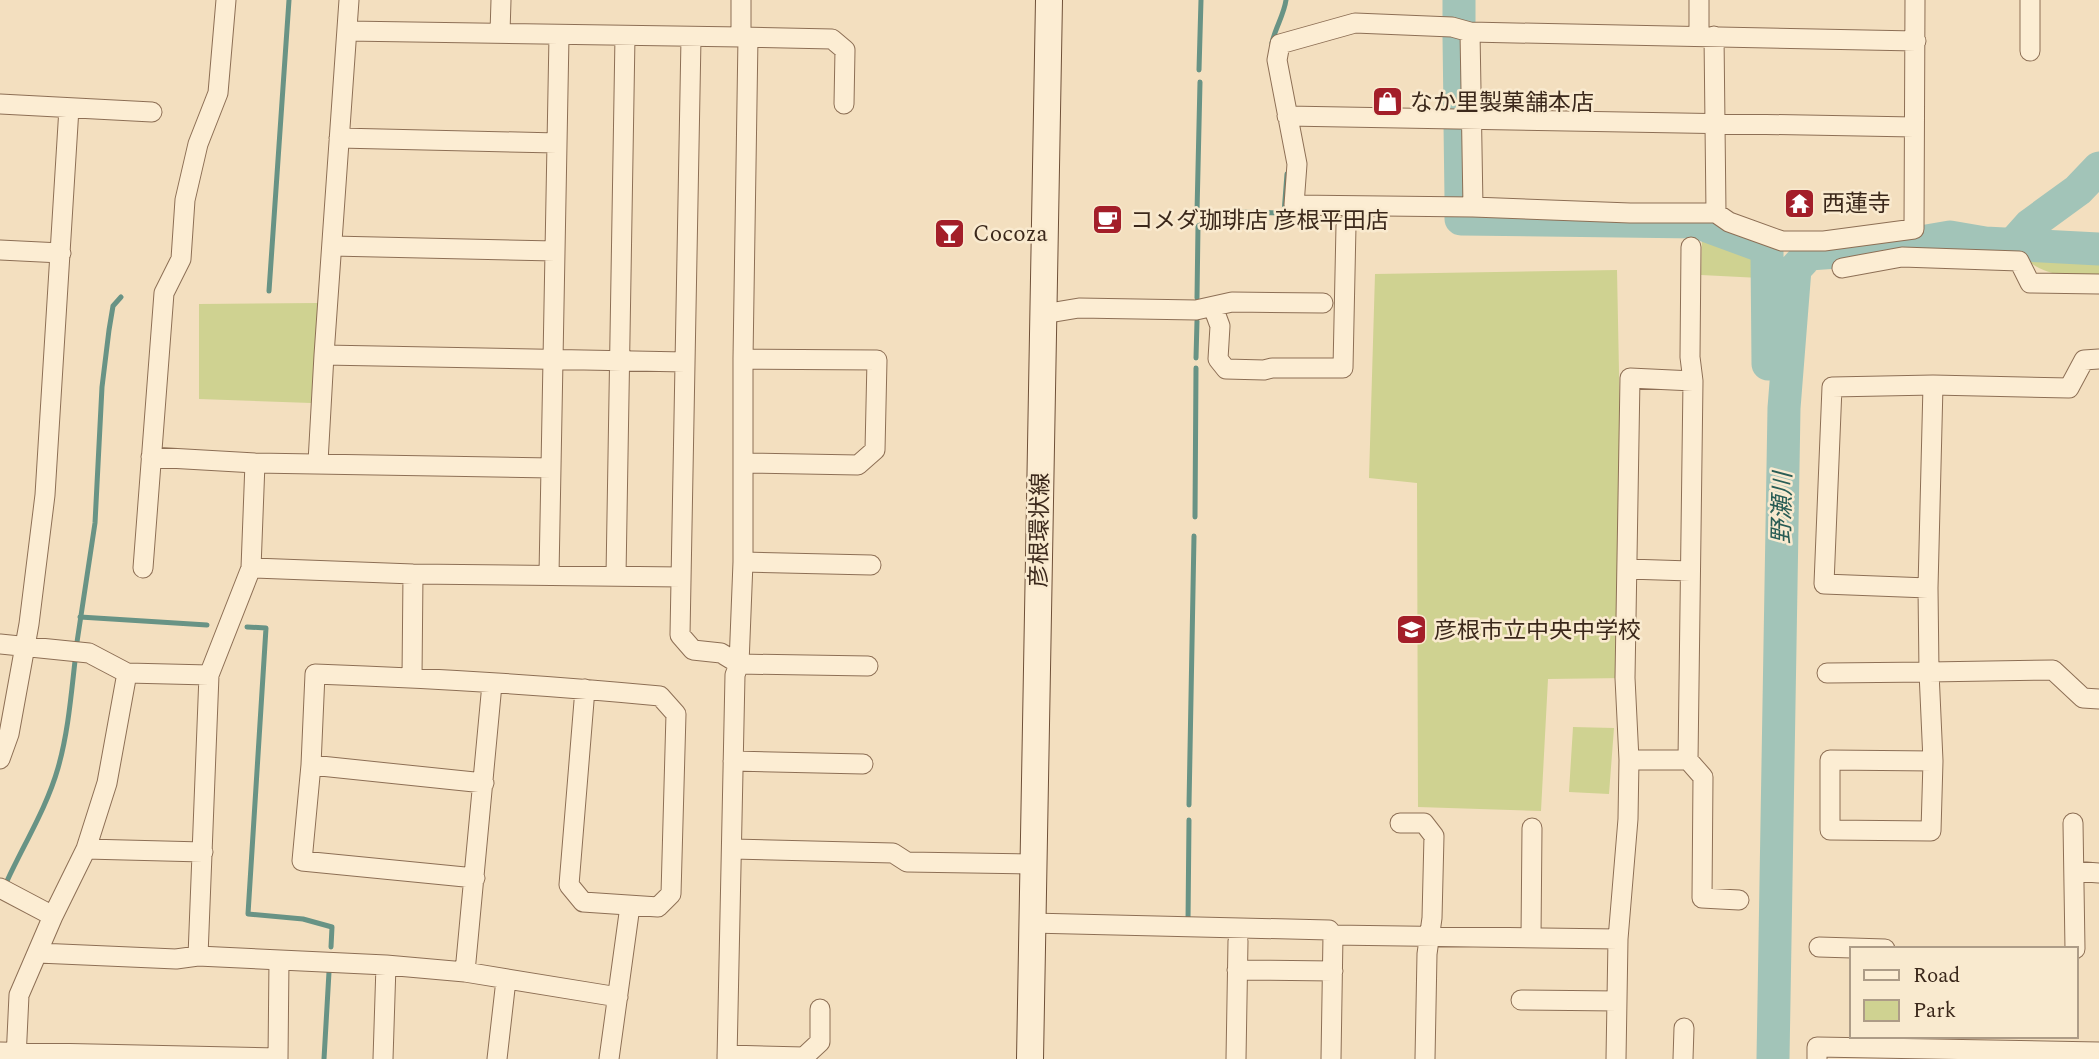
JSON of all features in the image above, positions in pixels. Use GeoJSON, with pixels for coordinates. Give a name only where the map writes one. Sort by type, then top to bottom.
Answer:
{"type":"FeatureCollection","features":[{"type":"Feature","properties":{"kind":"main road","name":"彦根環状線"},"geometry":{"type":"LineString","coordinates":[[1030,1059],[1049,0]]}},
{"type":"Feature","properties":{"kind":"street"},"geometry":{"type":"LineString","coordinates":[[144,568],[164,293],[181,259],[185,200],[198,144],[218,93],[226,0]]}},
{"type":"Feature","properties":{"kind":"street"},"geometry":{"type":"LineString","coordinates":[[318,463],[349,0]]}},
{"type":"Feature","properties":{"kind":"street"},"geometry":{"type":"LineString","coordinates":[[500,0],[500,33]]}},
{"type":"Feature","properties":{"kind":"street"},"geometry":{"type":"LineString","coordinates":[[741,0],[745,37],[743,562],[739,664],[735,674],[727,1057],[804,1057],[820,1042],[820,1009]]}},
{"type":"Feature","properties":{"kind":"street"},"geometry":{"type":"LineString","coordinates":[[1699,0],[1706,36],[1714,123],[1716,213]]}},
{"type":"Feature","properties":{"kind":"street"},"geometry":{"type":"LineString","coordinates":[[1915,0],[1916,41],[1914,229],[1824,241],[1782,241],[1729,222],[1716,213],[1294,205],[1297,164],[1277,61],[1280,44],[1355,23],[1452,27],[1470,32],[1916,41]]}},
{"type":"Feature","properties":{"kind":"street"},"geometry":{"type":"LineString","coordinates":[[2030,0],[2030,51]]}},
{"type":"Feature","properties":{"kind":"street"},"geometry":{"type":"LineString","coordinates":[[347,31],[832,39],[845,50],[845,104]]}},
{"type":"Feature","properties":{"kind":"street"},"geometry":{"type":"LineString","coordinates":[[1470,32],[1473,207]]}},
{"type":"Feature","properties":{"kind":"street"},"geometry":{"type":"LineString","coordinates":[[549,575],[559,36]]}},
{"type":"Feature","properties":{"kind":"street"},"geometry":{"type":"LineString","coordinates":[[616,576],[625,37]]}},
{"type":"Feature","properties":{"kind":"street"},"geometry":{"type":"LineString","coordinates":[[691,38],[680,635],[692,650],[721,653],[739,664],[868,666]]}},
{"type":"Feature","properties":{"kind":"street"},"geometry":{"type":"LineString","coordinates":[[0,104],[152,112]]}},
{"type":"Feature","properties":{"kind":"street"},"geometry":{"type":"LineString","coordinates":[[0,759],[9,734],[25,646],[45,495],[69,108]]}},
{"type":"Feature","properties":{"kind":"street"},"geometry":{"type":"LineString","coordinates":[[1287,116],[1914,127]]}},
{"type":"Feature","properties":{"kind":"street"},"geometry":{"type":"LineString","coordinates":[[339,138],[557,143]]}},
{"type":"Feature","properties":{"kind":"street"},"geometry":{"type":"LineString","coordinates":[[1213,307],[1220,326],[1219,359],[1227,369],[1342,368],[1346,226]]}},
{"type":"Feature","properties":{"kind":"street"},"geometry":{"type":"LineString","coordinates":[[332,246],[555,251]]}},
{"type":"Feature","properties":{"kind":"street"},"geometry":{"type":"LineString","coordinates":[[1691,247],[1690,358],[1693,381],[1688,760],[1703,777],[1702,898],[1739,900]]}},
{"type":"Feature","properties":{"kind":"street"},"geometry":{"type":"LineString","coordinates":[[0,250],[61,253]]}},
{"type":"Feature","properties":{"kind":"street"},"geometry":{"type":"LineString","coordinates":[[1842,268],[1902,257],[2019,261],[2030,283],[2099,284]]}},
{"type":"Feature","properties":{"kind":"street"},"geometry":{"type":"LineString","coordinates":[[1043,314],[1079,308],[1196,310],[1232,302],[1323,303]]}},
{"type":"Feature","properties":{"kind":"street"},"geometry":{"type":"LineString","coordinates":[[324,355],[685,362]]}},
{"type":"Feature","properties":{"kind":"street"},"geometry":{"type":"LineString","coordinates":[[743,359],[877,360],[875,450],[858,465],[744,463]]}},
{"type":"Feature","properties":{"kind":"street"},"geometry":{"type":"LineString","coordinates":[[1928,588],[1824,584],[1832,387],[1933,384],[2069,388],[2084,360],[2099,359]]}},
{"type":"Feature","properties":{"kind":"street"},"geometry":{"type":"LineString","coordinates":[[1616,1059],[1618,939],[1628,819],[1629,760],[1625,678],[1630,379],[1693,381]]}},
{"type":"Feature","properties":{"kind":"street"},"geometry":{"type":"LineString","coordinates":[[1933,384],[1928,588],[1933,761],[1931,831],[1830,830],[1830,760],[1933,761]]}},
{"type":"Feature","properties":{"kind":"street"},"geometry":{"type":"LineString","coordinates":[[151,457],[255,463],[551,468]]}},
{"type":"Feature","properties":{"kind":"street"},"geometry":{"type":"LineString","coordinates":[[198,956],[208,675],[251,568],[255,463]]}},
{"type":"Feature","properties":{"kind":"street"},"geometry":{"type":"LineString","coordinates":[[743,562],[872,565]]}},
{"type":"Feature","properties":{"kind":"street"},"geometry":{"type":"LineString","coordinates":[[251,568],[413,574],[681,577]]}},
{"type":"Feature","properties":{"kind":"street"},"geometry":{"type":"LineString","coordinates":[[1628,569],[1690,570]]}},
{"type":"Feature","properties":{"kind":"street"},"geometry":{"type":"LineString","coordinates":[[412,677],[413,574]]}},
{"type":"Feature","properties":{"kind":"street"},"geometry":{"type":"LineString","coordinates":[[0,644],[89,653],[127,673],[208,675]]}},
{"type":"Feature","properties":{"kind":"street"},"geometry":{"type":"LineString","coordinates":[[1827,673],[2053,670],[2082,698],[2099,699]]}},
{"type":"Feature","properties":{"kind":"street"},"geometry":{"type":"LineString","coordinates":[[127,673],[107,783],[86,849],[52,916],[19,995],[10,1054],[278,1058],[279,960]]}},
{"type":"Feature","properties":{"kind":"street"},"geometry":{"type":"LineString","coordinates":[[475,877],[302,862],[311,765],[315,674],[412,677],[585,689],[660,696],[676,714],[671,894],[658,907],[583,902],[569,885],[585,689]]}},
{"type":"Feature","properties":{"kind":"street"},"geometry":{"type":"LineString","coordinates":[[466,972],[492,684]]}},
{"type":"Feature","properties":{"kind":"street"},"geometry":{"type":"LineString","coordinates":[[1629,760],[1688,760]]}},
{"type":"Feature","properties":{"kind":"street"},"geometry":{"type":"LineString","coordinates":[[733,761],[863,764]]}},
{"type":"Feature","properties":{"kind":"street"},"geometry":{"type":"LineString","coordinates":[[311,765],[484,783]]}},
{"type":"Feature","properties":{"kind":"street"},"geometry":{"type":"LineString","coordinates":[[1400,823],[1423,823],[1434,835],[1432,918],[1427,954],[1425,1059]]}},
{"type":"Feature","properties":{"kind":"street"},"geometry":{"type":"LineString","coordinates":[[2073,823],[2075,947]]}},
{"type":"Feature","properties":{"kind":"street"},"geometry":{"type":"LineString","coordinates":[[1531,937],[1532,828]]}},
{"type":"Feature","properties":{"kind":"street"},"geometry":{"type":"LineString","coordinates":[[86,849],[203,852]]}},
{"type":"Feature","properties":{"kind":"street"},"geometry":{"type":"LineString","coordinates":[[732,849],[892,853],[907,862],[1033,864]]}},
{"type":"Feature","properties":{"kind":"street"},"geometry":{"type":"LineString","coordinates":[[2074,872],[2099,873]]}},
{"type":"Feature","properties":{"kind":"street"},"geometry":{"type":"LineString","coordinates":[[0,888],[52,916]]}},
{"type":"Feature","properties":{"kind":"street"},"geometry":{"type":"LineString","coordinates":[[609,1059],[630,906]]}},
{"type":"Feature","properties":{"kind":"street"},"geometry":{"type":"LineString","coordinates":[[1031,923],[1329,930],[1333,935],[1331,1059]]}},
{"type":"Feature","properties":{"kind":"street"},"geometry":{"type":"LineString","coordinates":[[1333,935],[1618,939]]}},
{"type":"Feature","properties":{"kind":"street"},"geometry":{"type":"LineString","coordinates":[[1236,1059],[1238,941]]}},
{"type":"Feature","properties":{"kind":"street"},"geometry":{"type":"LineString","coordinates":[[1819,947],[1850,948]]}},
{"type":"Feature","properties":{"kind":"street"},"geometry":{"type":"LineString","coordinates":[[37,953],[177,959],[198,956],[386,965],[466,972],[618,997]]}},
{"type":"Feature","properties":{"kind":"street"},"geometry":{"type":"LineString","coordinates":[[383,1059],[386,965]]}},
{"type":"Feature","properties":{"kind":"street"},"geometry":{"type":"LineString","coordinates":[[1237,970],[1333,971]]}},
{"type":"Feature","properties":{"kind":"street"},"geometry":{"type":"LineString","coordinates":[[497,1059],[506,980]]}},
{"type":"Feature","properties":{"kind":"street"},"geometry":{"type":"LineString","coordinates":[[1521,1000],[1617,1001]]}},
{"type":"Feature","properties":{"kind":"street"},"geometry":{"type":"LineString","coordinates":[[1684,1028],[1684,1059]]}},
{"type":"Feature","properties":{"kind":"street"},"geometry":{"type":"LineString","coordinates":[[1817,1059],[1816,1047],[2076,1044],[2099,1052]]}},
{"type":"Feature","properties":{"kind":"green space"},"geometry":{"type":"Polygon","coordinates":[[[1702,236],[1755,254],[1760,263],[1760,278],[1701,275],[1702,236]]]}},
{"type":"Feature","properties":{"kind":"green space"},"geometry":{"type":"Polygon","coordinates":[[[2027,255],[2099,258],[2099,277],[2052,273],[2035,266],[2027,260],[2027,255]]]}},
{"type":"Feature","properties":{"kind":"green space"},"geometry":{"type":"Polygon","coordinates":[[[1617,270],[1625,678],[1548,679],[1541,811],[1418,807],[1417,483],[1369,478],[1375,274],[1617,270]]]}},
{"type":"Feature","properties":{"kind":"green space"},"geometry":{"type":"Polygon","coordinates":[[[319,303],[311,403],[199,399],[199,304],[319,303]]]}},
{"type":"Feature","properties":{"kind":"green space"},"geometry":{"type":"Polygon","coordinates":[[[1573,727],[1614,728],[1609,794],[1569,792],[1573,727]]]}},
{"type":"Feature","properties":{"kind":"waterway"},"geometry":{"type":"LineString","coordinates":[[269,291],[289,0]]}},
{"type":"Feature","properties":{"kind":"waterway"},"geometry":{"type":"LineString","coordinates":[[1199,70],[1201,0]]}},
{"type":"Feature","properties":{"kind":"waterway"},"geometry":{"type":"LineString","coordinates":[[1272,43],[1286,0]]}},
{"type":"Feature","properties":{"kind":"waterway"},"geometry":{"type":"LineString","coordinates":[[1459,0],[1459,21]]}},
{"type":"Feature","properties":{"kind":"waterway"},"geometry":{"type":"LineString","coordinates":[[1459,37],[1460,111]]}},
{"type":"Feature","properties":{"kind":"waterway"},"geometry":{"type":"LineString","coordinates":[[1197,212],[1200,82]]}},
{"type":"Feature","properties":{"kind":"waterway"},"geometry":{"type":"LineString","coordinates":[[1460,125],[1461,198]]}},
{"type":"Feature","properties":{"kind":"waterway"},"geometry":{"type":"LineString","coordinates":[[2013,244],[2030,225],[2078,190],[2099,168]]}},
{"type":"Feature","properties":{"kind":"waterway"},"geometry":{"type":"LineString","coordinates":[[1197,298],[1198,226],[1229,212],[1284,213],[1287,174]]}},
{"type":"Feature","properties":{"kind":"waterway"},"geometry":{"type":"LineString","coordinates":[[1461,213],[1461,219],[1696,222],[1764,247],[1767,252],[1768,364]]}},
{"type":"Feature","properties":{"kind":"waterway","name":"野瀬川"},"geometry":{"type":"LineString","coordinates":[[1773,1059],[1784,408],[1795,269],[1809,254],[1880,249],[1950,237],[1985,243],[2099,249]]}},
{"type":"Feature","properties":{"kind":"waterway"},"geometry":{"type":"LineString","coordinates":[[77,642],[95,523],[102,387],[109,330],[113,306],[121,297]]}},
{"type":"Feature","properties":{"kind":"waterway"},"geometry":{"type":"LineString","coordinates":[[1196,358],[1197,321]]}},
{"type":"Feature","properties":{"kind":"waterway"},"geometry":{"type":"LineString","coordinates":[[1195,517],[1196,368]]}},
{"type":"Feature","properties":{"kind":"waterway"},"geometry":{"type":"LineString","coordinates":[[1189,805],[1194,536]]}},
{"type":"Feature","properties":{"kind":"waterway"},"geometry":{"type":"LineString","coordinates":[[80,617],[207,625]]}},
{"type":"Feature","properties":{"kind":"waterway"},"geometry":{"type":"LineString","coordinates":[[247,627],[266,628],[248,914],[303,919],[332,927],[331,947]]}},
{"type":"Feature","properties":{"kind":"waterway"},"geometry":{"type":"LineString","coordinates":[[7,881],[42,811],[58,768],[67,728],[75,661]]}},
{"type":"Feature","properties":{"kind":"waterway"},"geometry":{"type":"LineString","coordinates":[[1188,922],[1189,820]]}},
{"type":"Feature","properties":{"kind":"waterway"},"geometry":{"type":"LineString","coordinates":[[324,1059],[329,972]]}},
{"type":"Feature","properties":{"kind":"place","name":"なか里製菓舗本店"},"geometry":{"type":"Point","coordinates":[1387,102]}},
{"type":"Feature","properties":{"kind":"place","name":"西蓮寺"},"geometry":{"type":"Point","coordinates":[1799,203]}},
{"type":"Feature","properties":{"kind":"place","name":"コメダ珈琲店 彦根平田店"},"geometry":{"type":"Point","coordinates":[1107,220]}},
{"type":"Feature","properties":{"kind":"place","name":"Cocoza"},"geometry":{"type":"Point","coordinates":[950,233]}},
{"type":"Feature","properties":{"kind":"place","name":"彦根市立中央中学校"},"geometry":{"type":"Point","coordinates":[1411,630]}}]}
